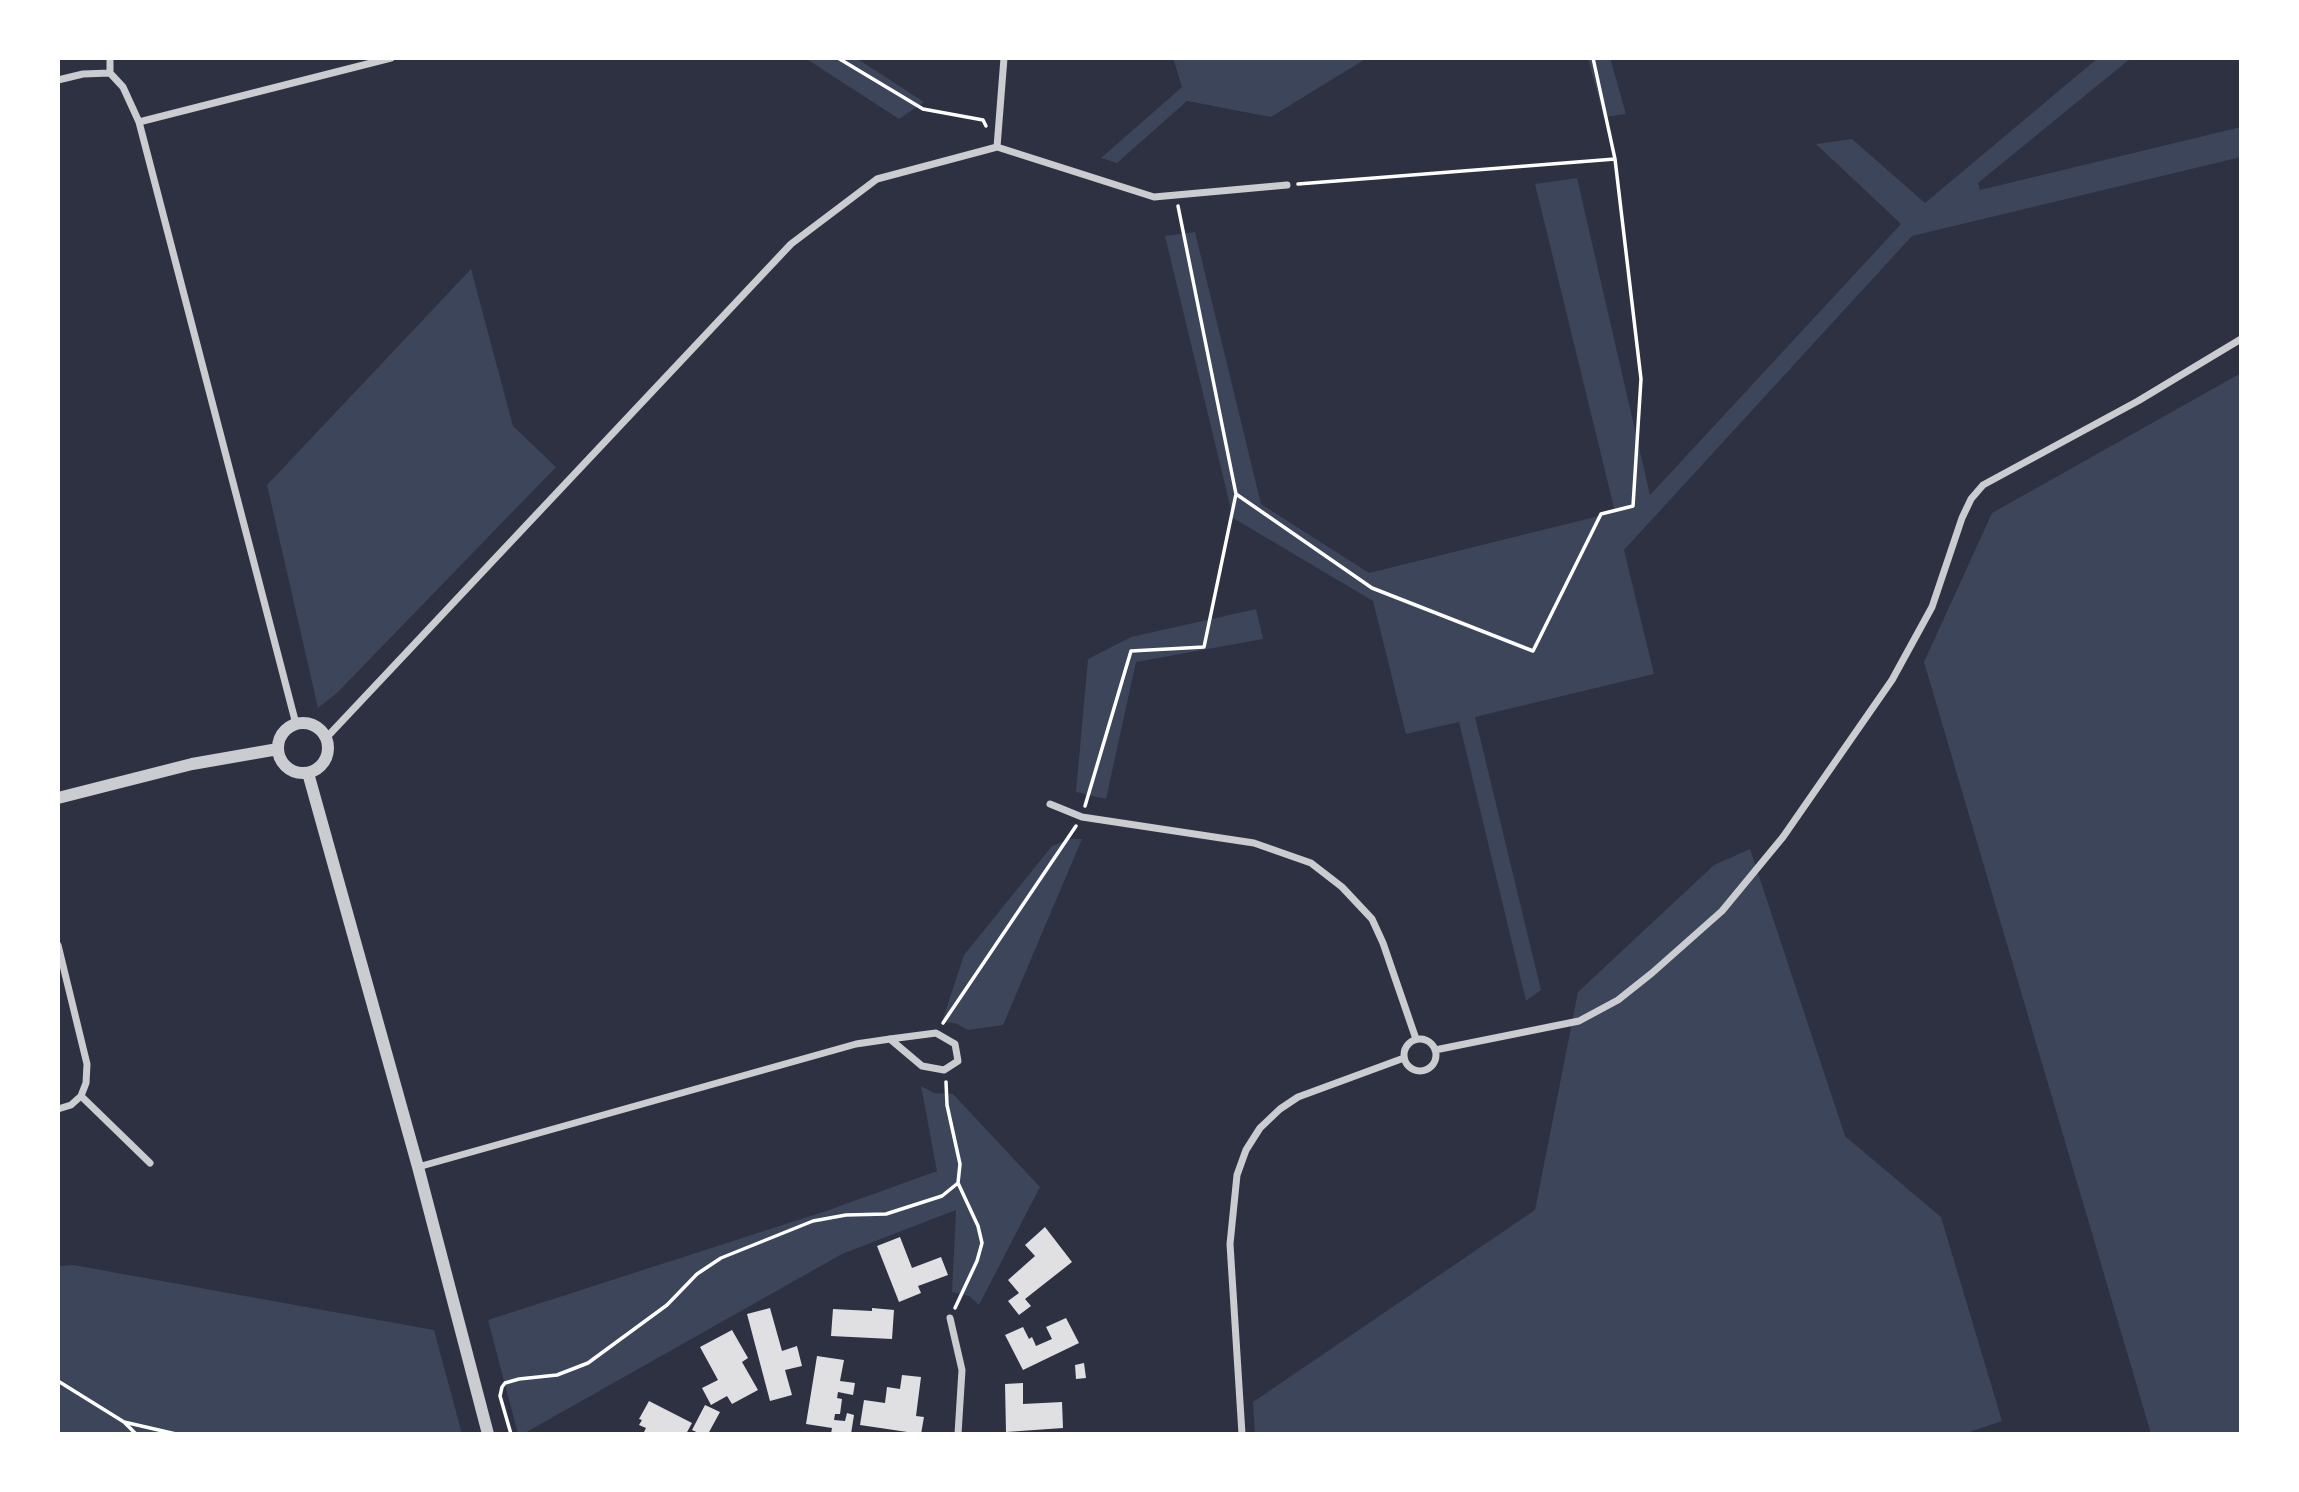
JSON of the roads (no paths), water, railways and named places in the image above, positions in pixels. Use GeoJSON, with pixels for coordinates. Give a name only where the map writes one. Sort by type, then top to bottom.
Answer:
{"type":"FeatureCollection","features":[{"type":"Feature","properties":{"kind":"street"},"geometry":{"type":"LineString","coordinates":[[110,58],[110,73]]}},
{"type":"Feature","properties":{"kind":"street"},"geometry":{"type":"LineString","coordinates":[[139,122],[391,58]]}},
{"type":"Feature","properties":{"kind":"street"},"geometry":{"type":"LineString","coordinates":[[997,147],[1004,58]]}},
{"type":"Feature","properties":{"kind":"street"},"geometry":{"type":"LineString","coordinates":[[58,80],[83,74],[110,73],[124,86],[139,122],[296,724]]}},
{"type":"Feature","properties":{"kind":"street"},"geometry":{"type":"LineString","coordinates":[[327,737],[791,244],[877,179],[997,147],[1154,197],[1287,185]]}},
{"type":"Feature","properties":{"kind":"street"},"geometry":{"type":"LineString","coordinates":[[1435,1050],[1579,1021],[1618,1000],[1662,964],[1722,911],[1783,837],[1892,680],[1932,607],[1962,518],[1971,499],[1983,485],[2138,401],[2241,339]]}},
{"type":"Feature","properties":{"kind":"street"},"geometry":{"type":"LineString","coordinates":[[310,723],[323,731],[329,744],[322,766],[308,773],[299,774],[284,765],[278,749],[282,733],[296,724],[310,723]]}},
{"type":"Feature","properties":{"kind":"street"},"geometry":{"type":"LineString","coordinates":[[58,798],[192,764],[278,749]]}},
{"type":"Feature","properties":{"kind":"street"},"geometry":{"type":"LineString","coordinates":[[308,773],[418,1167],[488,1434]]}},
{"type":"Feature","properties":{"kind":"street"},"geometry":{"type":"LineString","coordinates":[[1050,804],[1082,817],[1254,843],[1311,863],[1342,887],[1372,919],[1416,1039]]}},
{"type":"Feature","properties":{"kind":"street"},"geometry":{"type":"LineString","coordinates":[[58,945],[87,1064],[86,1083],[81,1096],[71,1105],[58,1109]]}},
{"type":"Feature","properties":{"kind":"street"},"geometry":{"type":"LineString","coordinates":[[418,1167],[856,1044],[890,1039],[936,1033],[955,1044],[958,1061],[944,1070],[922,1066],[890,1039]]}},
{"type":"Feature","properties":{"kind":"street"},"geometry":{"type":"LineString","coordinates":[[1416,1039],[1428,1041],[1435,1050],[1432,1065],[1423,1070],[1409,1066],[1404,1058],[1405,1048],[1416,1039]]}},
{"type":"Feature","properties":{"kind":"street"},"geometry":{"type":"LineString","coordinates":[[1242,1434],[1230,1244],[1237,1175],[1246,1150],[1259,1128],[1298,1097],[1404,1058]]}},
{"type":"Feature","properties":{"kind":"street"},"geometry":{"type":"LineString","coordinates":[[81,1096],[150,1163]]}},
{"type":"Feature","properties":{"kind":"street"},"geometry":{"type":"LineString","coordinates":[[950,1318],[962,1370],[958,1434]]}}]}
